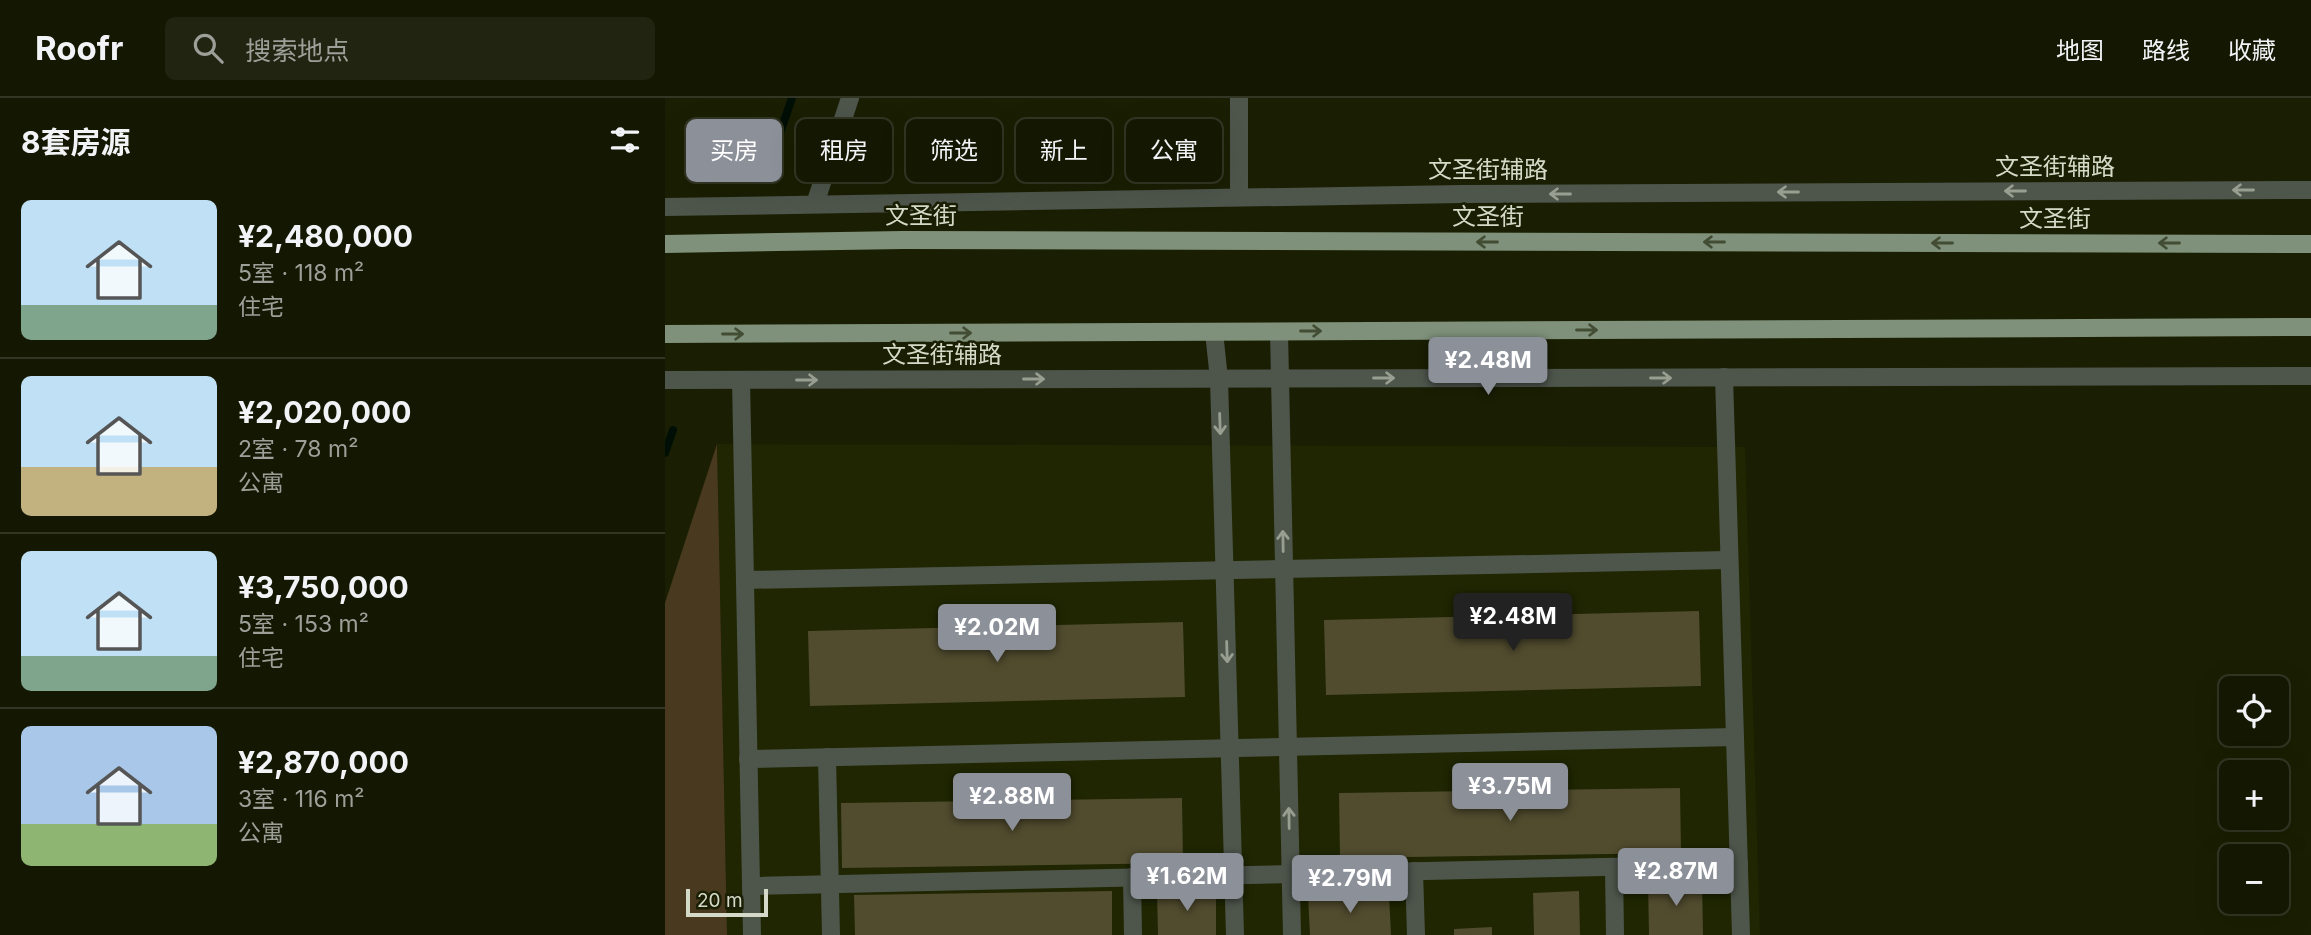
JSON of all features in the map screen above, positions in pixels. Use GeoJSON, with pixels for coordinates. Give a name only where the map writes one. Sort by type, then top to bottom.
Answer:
{"type":"FeatureCollection","features":[{"type":"Feature","properties":{"kind":"main road","name":"文圣街"},"geometry":{"type":"LineString","coordinates":[[665,244],[903,240],[2311,244]]}},
{"type":"Feature","properties":{"kind":"main road"},"geometry":{"type":"LineString","coordinates":[[665,334],[2311,327]]}},
{"type":"Feature","properties":{"kind":"street"},"geometry":{"type":"LineString","coordinates":[[815,204],[850,98]]}},
{"type":"Feature","properties":{"kind":"street"},"geometry":{"type":"LineString","coordinates":[[1239,98],[1239,197]]}},
{"type":"Feature","properties":{"kind":"street","name":"文圣街辅路"},"geometry":{"type":"LineString","coordinates":[[665,206],[1462,194],[2311,190]]}},
{"type":"Feature","properties":{"kind":"street"},"geometry":{"type":"LineString","coordinates":[[1215,332],[1219,379],[1235,935]]}},
{"type":"Feature","properties":{"kind":"street"},"geometry":{"type":"LineString","coordinates":[[1279,332],[1292,935]]}},
{"type":"Feature","properties":{"kind":"street","name":"文圣街辅路"},"geometry":{"type":"LineString","coordinates":[[665,380],[2311,376]]}},
{"type":"Feature","properties":{"kind":"street"},"geometry":{"type":"LineString","coordinates":[[1724,377],[1741,935]]}},
{"type":"Feature","properties":{"kind":"street"},"geometry":{"type":"LineString","coordinates":[[741,380],[752,935]]}},
{"type":"Feature","properties":{"kind":"street"},"geometry":{"type":"LineString","coordinates":[[745,580],[1730,560]]}},
{"type":"Feature","properties":{"kind":"street"},"geometry":{"type":"LineString","coordinates":[[748,759],[1735,737]]}},
{"type":"Feature","properties":{"kind":"street"},"geometry":{"type":"LineString","coordinates":[[827,757],[831,935]]}},
{"type":"Feature","properties":{"kind":"street"},"geometry":{"type":"LineString","coordinates":[[751,886],[1739,864]]}},
{"type":"Feature","properties":{"kind":"street"},"geometry":{"type":"LineString","coordinates":[[1614,867],[1615,935]]}},
{"type":"Feature","properties":{"kind":"street"},"geometry":{"type":"LineString","coordinates":[[1414,871],[1416,935]]}},
{"type":"Feature","properties":{"kind":"street"},"geometry":{"type":"LineString","coordinates":[[1132,877],[1133,935]]}},
{"type":"Feature","properties":{"kind":"shaded area"},"geometry":{"type":"Polygon","coordinates":[[[717,444],[1745,447],[1760,935],[727,935],[717,444]]]}},
{"type":"Feature","properties":{"kind":"shaded area"},"geometry":{"type":"Polygon","coordinates":[[[717,444],[727,935],[665,935],[665,603],[717,444]]]}},
{"type":"Feature","properties":{"kind":"building"},"geometry":{"type":"Polygon","coordinates":[[[1699,611],[1701,686],[1326,695],[1324,620],[1699,611]]]}},
{"type":"Feature","properties":{"kind":"building"},"geometry":{"type":"Polygon","coordinates":[[[1183,622],[1185,697],[810,706],[808,631],[1183,622]]]}},
{"type":"Feature","properties":{"kind":"building"},"geometry":{"type":"Polygon","coordinates":[[[1680,788],[1681,853],[1340,858],[1339,793],[1680,788]]]}},
{"type":"Feature","properties":{"kind":"building"},"geometry":{"type":"Polygon","coordinates":[[[1182,798],[1183,863],[842,868],[841,803],[1182,798]]]}},
{"type":"Feature","properties":{"kind":"building"},"geometry":{"type":"Polygon","coordinates":[[[1702,880],[1703,935],[1649,935],[1648,881],[1702,880]]]}},
{"type":"Feature","properties":{"kind":"building"},"geometry":{"type":"Polygon","coordinates":[[[1216,890],[1216,935],[1158,935],[1157,892],[1216,890]]]}},
{"type":"Feature","properties":{"kind":"building"},"geometry":{"type":"Polygon","coordinates":[[[1112,891],[1112,935],[855,935],[854,895],[1112,891]]]}},
{"type":"Feature","properties":{"kind":"building"},"geometry":{"type":"Polygon","coordinates":[[[1579,891],[1580,935],[1534,935],[1533,893],[1579,891]]]}},
{"type":"Feature","properties":{"kind":"building"},"geometry":{"type":"Polygon","coordinates":[[[1389,894],[1391,935],[1310,935],[1308,896],[1389,894]]]}},
{"type":"Feature","properties":{"kind":"building"},"geometry":{"type":"Polygon","coordinates":[[[1492,927],[1492,935],[1454,935],[1454,929],[1492,927]]]}},
{"type":"Feature","properties":{"kind":"waterway"},"geometry":{"type":"LineString","coordinates":[[782,127],[792,98]]}},
{"type":"Feature","properties":{"kind":"waterway"},"geometry":{"type":"LineString","coordinates":[[665,453],[673,430]]}}]}
